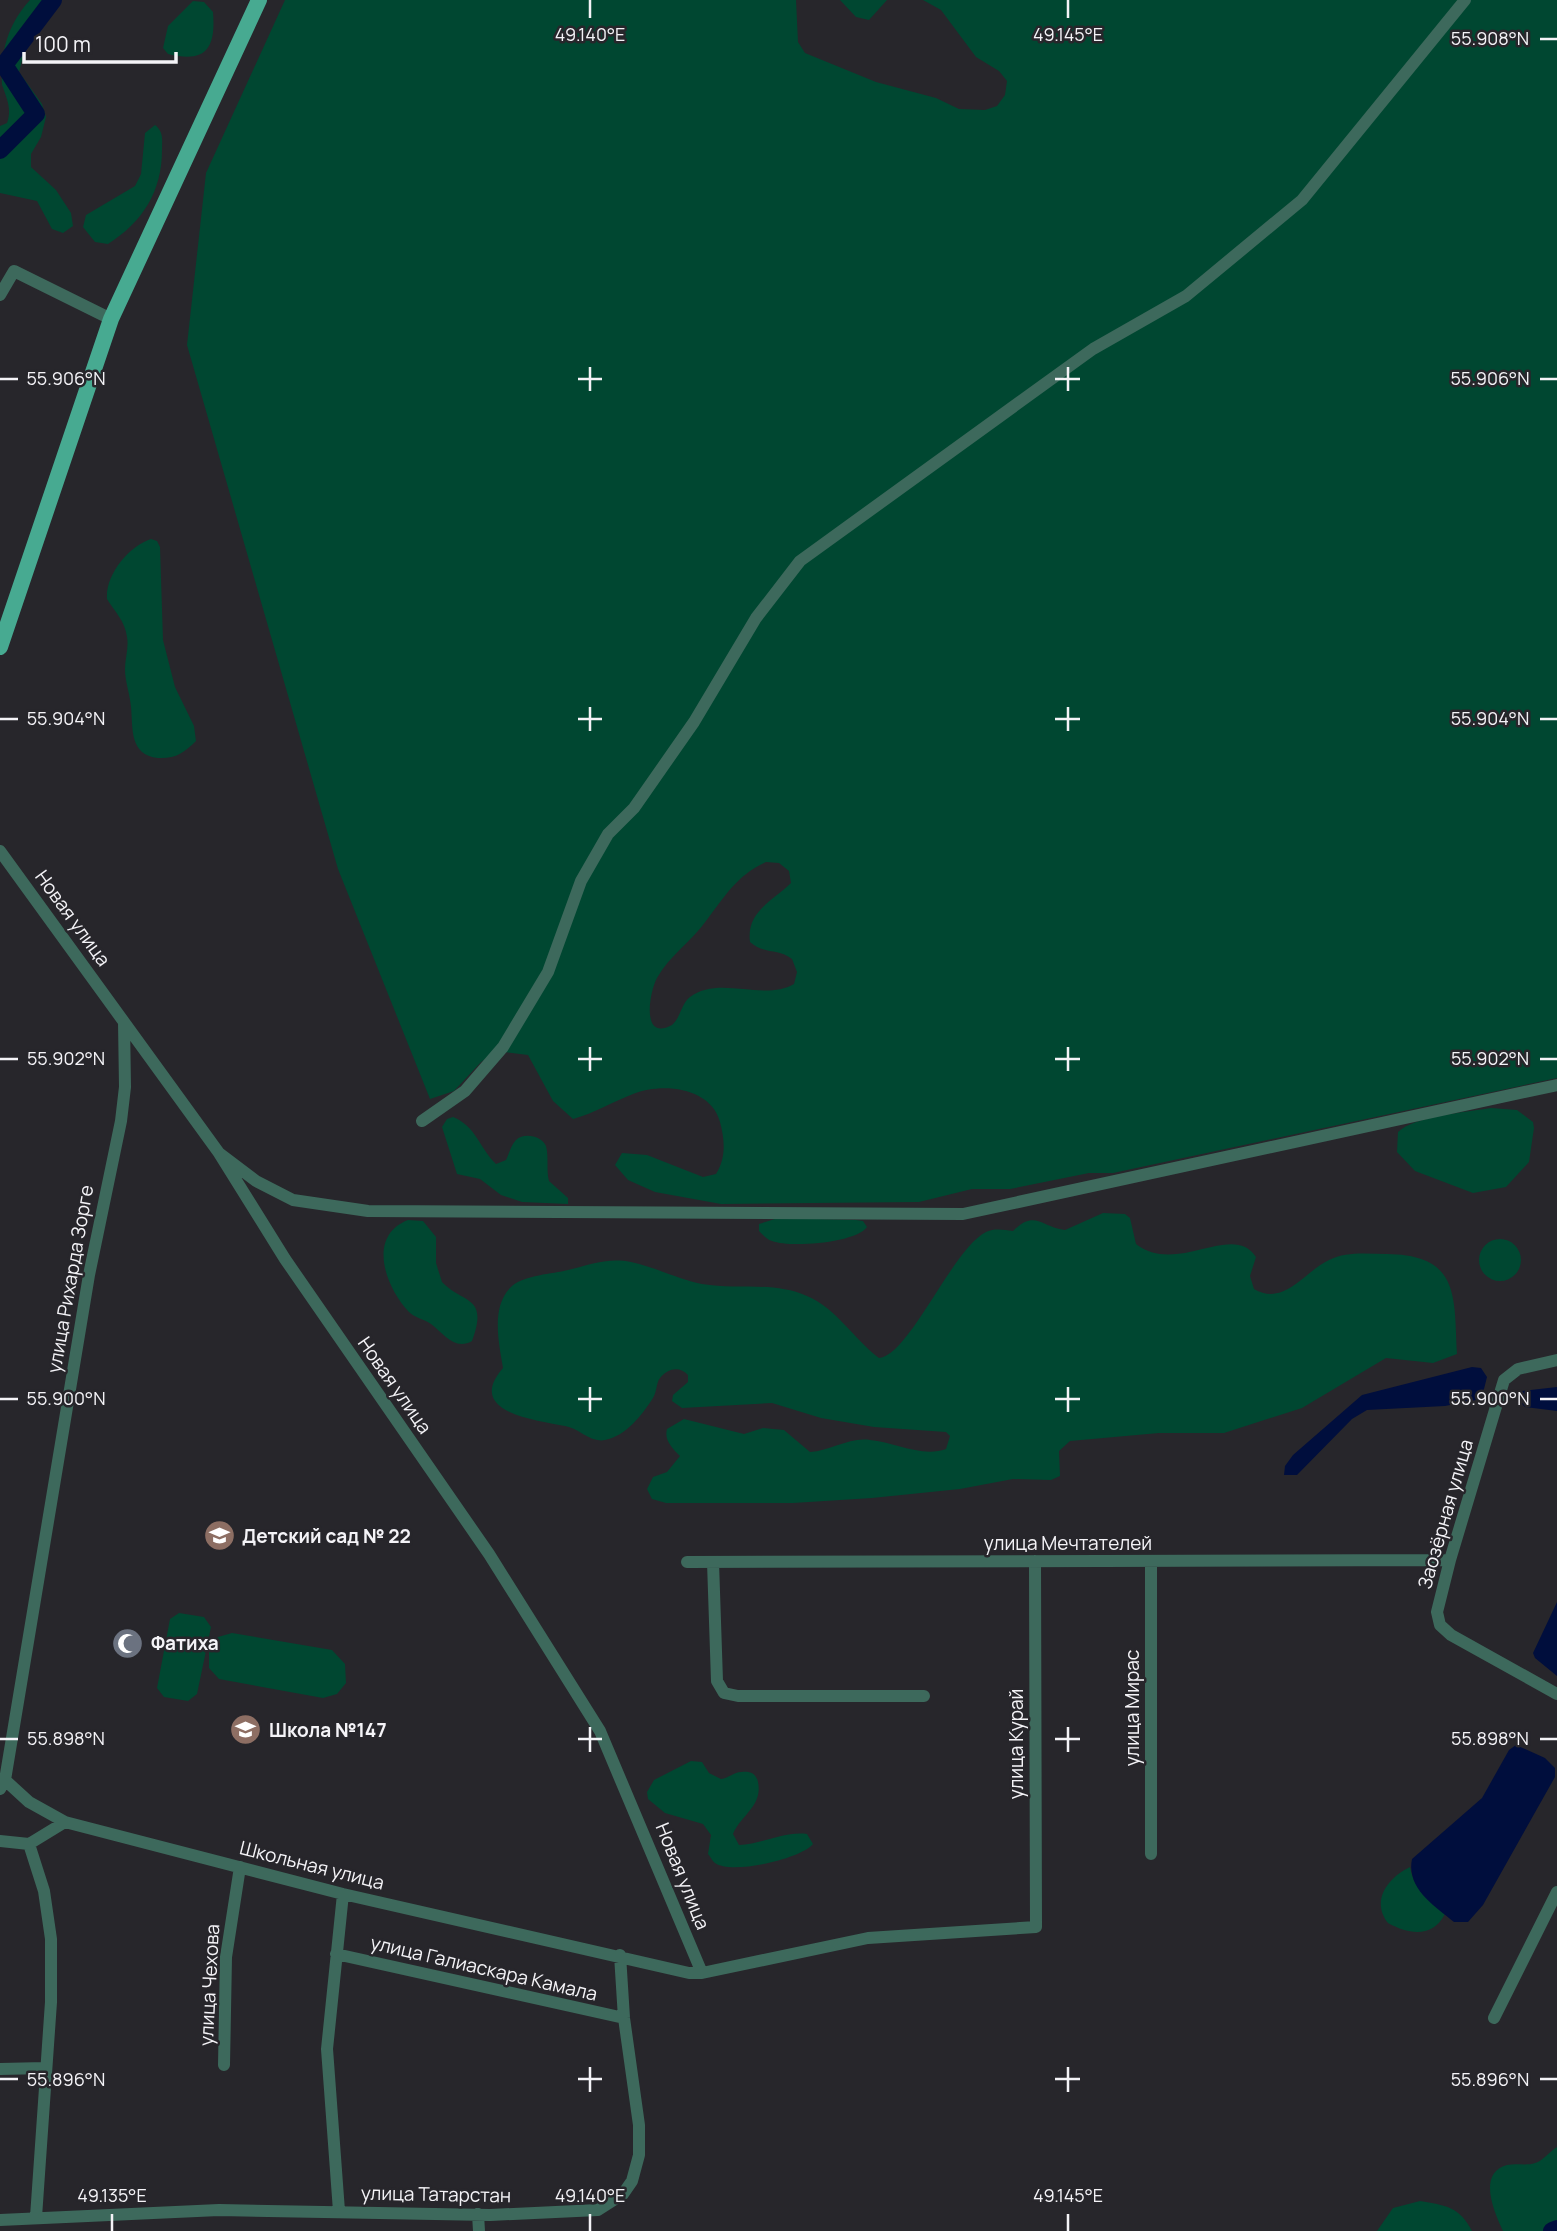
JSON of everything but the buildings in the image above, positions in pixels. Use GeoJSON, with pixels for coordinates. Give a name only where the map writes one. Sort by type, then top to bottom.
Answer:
{"type":"FeatureCollection","features":[{"type":"Feature","properties":{"kind":"main road"},"geometry":{"type":"LineString","coordinates":[[0,647],[111,319],[139,253],[168,199],[259,0]]}},
{"type":"Feature","properties":{"kind":"street"},"geometry":{"type":"LineString","coordinates":[[422,1121],[465,1091],[503,1047],[548,972],[581,881],[608,834],[634,808],[694,722],[756,618],[800,561],[1093,349],[1186,296],[1302,200],[1465,0]]}},
{"type":"Feature","properties":{"kind":"street"},"geometry":{"type":"LineString","coordinates":[[0,295],[14,271],[111,319]]}},
{"type":"Feature","properties":{"kind":"street","name":"Новая улица"},"geometry":{"type":"LineString","coordinates":[[0,851],[219,1153],[285,1259],[489,1554],[600,1731],[702,1973]]}},
{"type":"Feature","properties":{"kind":"street","name":"улица Рихарда Зорге"},"geometry":{"type":"LineString","coordinates":[[3,1784],[89,1275],[121,1121],[125,1087],[124,1022]]}},
{"type":"Feature","properties":{"kind":"street"},"geometry":{"type":"LineString","coordinates":[[219,1153],[256,1181],[293,1200],[368,1211],[963,1214],[1557,1084]]}},
{"type":"Feature","properties":{"kind":"street","name":"Заозёрная улица"},"geometry":{"type":"LineString","coordinates":[[1557,1360],[1518,1369],[1504,1380],[1437,1612],[1444,1630],[1557,1694]]}},
{"type":"Feature","properties":{"kind":"street","name":"улица Мечтателей"},"geometry":{"type":"LineString","coordinates":[[687,1562],[1450,1560]]}},
{"type":"Feature","properties":{"kind":"street"},"geometry":{"type":"LineString","coordinates":[[713,1562],[717,1681],[724,1693],[738,1696],[924,1696]]}},
{"type":"Feature","properties":{"kind":"street","name":"улица Курай"},"geometry":{"type":"LineString","coordinates":[[1035,1562],[1036,1927]]}},
{"type":"Feature","properties":{"kind":"street","name":"улица Мирас"},"geometry":{"type":"LineString","coordinates":[[1151,1562],[1151,1854]]}},
{"type":"Feature","properties":{"kind":"street","name":"Школьная улица"},"geometry":{"type":"LineString","coordinates":[[3,1784],[65,1822],[342,1894],[620,1955],[675,1971],[702,1973],[868,1938],[1036,1927]]}},
{"type":"Feature","properties":{"kind":"street"},"geometry":{"type":"LineString","coordinates":[[0,1841],[29,1844],[65,1822]]}},
{"type":"Feature","properties":{"kind":"street"},"geometry":{"type":"LineString","coordinates":[[29,1844],[44,1891],[51,1939],[36,2217]]}},
{"type":"Feature","properties":{"kind":"street","name":"улица Чехова"},"geometry":{"type":"LineString","coordinates":[[224,2065],[226,1957],[240,1867]]}},
{"type":"Feature","properties":{"kind":"street"},"geometry":{"type":"LineString","coordinates":[[1494,2018],[1557,1892]]}},
{"type":"Feature","properties":{"kind":"street"},"geometry":{"type":"LineString","coordinates":[[339,2211],[327,2049],[342,1894]]}},
{"type":"Feature","properties":{"kind":"street","name":"улица Галиаскара Камала"},"geometry":{"type":"LineString","coordinates":[[335,1954],[624,2018]]}},
{"type":"Feature","properties":{"kind":"street","name":"улица Татарстан"},"geometry":{"type":"LineString","coordinates":[[0,2220],[20,2225],[36,2217],[219,2210],[478,2214],[598,2210],[623,2194],[637,2166],[639,2125],[624,2018],[620,1955]]}},
{"type":"Feature","properties":{"kind":"street"},"geometry":{"type":"LineString","coordinates":[[0,2068],[45,2068]]}},
{"type":"Feature","properties":{"kind":"street"},"geometry":{"type":"LineString","coordinates":[[478,2214],[479,2231]]}},
{"type":"Feature","properties":{"kind":"green space"},"geometry":{"type":"Polygon","coordinates":[[[30,0],[62,0],[27,41],[19,72],[42,104],[46,117],[41,137],[31,154],[31,167],[56,190],[71,213],[73,226],[63,233],[52,229],[37,201],[0,193],[0,126],[7,123],[9,113],[2,85],[2,61],[11,29],[30,0]]]}},
{"type":"Feature","properties":{"kind":"green space"},"geometry":{"type":"Polygon","coordinates":[[[285,0],[796,0],[798,42],[805,53],[876,82],[936,98],[959,109],[985,110],[997,106],[1005,95],[1007,81],[999,71],[976,57],[941,10],[923,0],[1557,0],[1557,1078],[1113,1173],[1089,1173],[1010,1189],[972,1189],[919,1202],[721,1204],[655,1192],[628,1180],[615,1165],[622,1153],[647,1155],[703,1177],[716,1174],[723,1156],[723,1136],[715,1110],[707,1101],[684,1090],[658,1088],[633,1094],[573,1119],[553,1101],[528,1055],[497,1051],[481,1062],[454,1091],[430,1099],[338,869],[187,345],[206,173],[285,0]],[[766,862],[739,880],[700,929],[662,970],[654,985],[650,1004],[650,1014],[655,1027],[672,1025],[687,1000],[702,991],[728,988],[769,991],[794,984],[797,972],[792,959],[761,949],[750,942],[750,931],[756,914],[791,883],[789,871],[779,863],[766,862]]]}},
{"type":"Feature","properties":{"kind":"green space"},"geometry":{"type":"Polygon","coordinates":[[[840,0],[887,0],[869,20],[856,17],[840,0]]]}},
{"type":"Feature","properties":{"kind":"green space"},"geometry":{"type":"Polygon","coordinates":[[[193,1],[204,2],[213,12],[213,35],[210,44],[200,54],[168,54],[163,48],[168,26],[193,1]]]}},
{"type":"Feature","properties":{"kind":"green space"},"geometry":{"type":"Polygon","coordinates":[[[155,125],[162,136],[161,165],[148,204],[131,226],[108,244],[95,242],[83,227],[86,215],[135,186],[141,174],[145,133],[155,125]]]}},
{"type":"Feature","properties":{"kind":"green space"},"geometry":{"type":"Polygon","coordinates":[[[151,539],[157,541],[160,547],[163,640],[175,687],[194,726],[196,741],[179,754],[164,758],[142,752],[134,739],[125,674],[128,645],[126,631],[107,599],[107,590],[114,571],[135,548],[151,539]]]}},
{"type":"Feature","properties":{"kind":"green space"},"geometry":{"type":"Polygon","coordinates":[[[1491,1108],[1517,1110],[1533,1122],[1529,1162],[1506,1187],[1473,1193],[1415,1171],[1397,1152],[1398,1132],[1416,1122],[1442,1115],[1491,1108]]]}},
{"type":"Feature","properties":{"kind":"green space"},"geometry":{"type":"Polygon","coordinates":[[[453,1117],[467,1126],[496,1164],[506,1160],[513,1144],[519,1138],[528,1136],[541,1140],[547,1150],[549,1181],[568,1198],[568,1204],[522,1202],[501,1195],[480,1179],[457,1174],[442,1127],[447,1119],[453,1117]]]}},
{"type":"Feature","properties":{"kind":"green space"},"geometry":{"type":"Polygon","coordinates":[[[1103,1213],[1125,1214],[1130,1218],[1136,1244],[1152,1252],[1186,1253],[1233,1244],[1246,1247],[1256,1257],[1250,1276],[1254,1289],[1265,1293],[1285,1291],[1320,1265],[1343,1255],[1387,1254],[1411,1256],[1428,1262],[1440,1271],[1453,1297],[1457,1354],[1433,1363],[1386,1358],[1302,1408],[1224,1433],[1159,1433],[1070,1441],[1059,1451],[1060,1476],[1051,1480],[1013,1479],[960,1489],[793,1503],[666,1503],[652,1499],[647,1489],[653,1477],[667,1472],[680,1456],[669,1444],[666,1433],[667,1429],[684,1419],[744,1434],[763,1428],[784,1430],[810,1452],[862,1440],[879,1441],[918,1451],[937,1451],[946,1449],[950,1436],[946,1432],[874,1427],[821,1418],[772,1403],[682,1408],[672,1401],[673,1395],[688,1382],[688,1375],[678,1369],[667,1372],[660,1378],[653,1398],[633,1424],[613,1438],[605,1440],[594,1439],[570,1427],[509,1412],[498,1405],[492,1395],[493,1383],[503,1368],[498,1325],[501,1304],[512,1286],[531,1277],[614,1260],[640,1264],[702,1284],[794,1291],[827,1308],[879,1358],[891,1353],[904,1340],[960,1258],[973,1242],[986,1232],[1013,1231],[1033,1220],[1065,1230],[1103,1213]]]}},
{"type":"Feature","properties":{"kind":"green space"},"geometry":{"type":"Polygon","coordinates":[[[778,1218],[856,1220],[863,1221],[867,1227],[850,1237],[822,1243],[781,1243],[768,1240],[759,1231],[759,1224],[778,1218]]]}},
{"type":"Feature","properties":{"kind":"green space"},"geometry":{"type":"Polygon","coordinates":[[[408,1220],[423,1221],[436,1237],[436,1263],[442,1282],[476,1308],[476,1326],[472,1341],[466,1344],[455,1343],[431,1324],[410,1313],[393,1288],[384,1262],[384,1249],[387,1237],[395,1227],[408,1220]]]}},
{"type":"Feature","properties":{"kind":"green space"},"geometry":{"type":"Polygon","coordinates":[[[1500,1239],[1515,1245],[1521,1260],[1515,1275],[1500,1281],[1485,1275],[1479,1260],[1485,1245],[1500,1239]]]}},
{"type":"Feature","properties":{"kind":"green space"},"geometry":{"type":"Polygon","coordinates":[[[179,1613],[204,1617],[211,1627],[197,1694],[188,1701],[164,1697],[157,1688],[170,1619],[179,1613]]]}},
{"type":"Feature","properties":{"kind":"green space"},"geometry":{"type":"Polygon","coordinates":[[[232,1633],[332,1650],[345,1664],[346,1683],[337,1694],[323,1698],[219,1679],[209,1668],[209,1649],[218,1637],[232,1633]]]}},
{"type":"Feature","properties":{"kind":"green space"},"geometry":{"type":"Polygon","coordinates":[[[691,1761],[702,1762],[709,1773],[721,1779],[741,1772],[750,1772],[756,1776],[759,1790],[757,1798],[733,1834],[739,1845],[798,1834],[807,1834],[813,1844],[795,1855],[766,1864],[735,1867],[715,1863],[708,1854],[711,1835],[703,1824],[665,1813],[648,1799],[647,1792],[654,1780],[691,1761]]]}},
{"type":"Feature","properties":{"kind":"green space"},"geometry":{"type":"Polygon","coordinates":[[[1410,1867],[1418,1888],[1445,1914],[1440,1922],[1427,1931],[1404,1930],[1388,1923],[1383,1914],[1381,1906],[1384,1890],[1395,1877],[1410,1867]]]}},
{"type":"Feature","properties":{"kind":"green space"},"geometry":{"type":"Polygon","coordinates":[[[1557,2147],[1557,2231],[1503,2231],[1490,2194],[1492,2176],[1507,2165],[1538,2162],[1557,2147]]]}},
{"type":"Feature","properties":{"kind":"green space"},"geometry":{"type":"Polygon","coordinates":[[[1420,2201],[1457,2212],[1472,2231],[1377,2231],[1393,2208],[1420,2201]]]}},
{"type":"Feature","properties":{"kind":"shaded area"},"geometry":{"type":"Polygon","coordinates":[[[1472,1367],[1481,1368],[1487,1377],[1484,1389],[1476,1400],[1445,1406],[1367,1410],[1352,1419],[1297,1475],[1284,1475],[1285,1466],[1293,1455],[1362,1395],[1472,1367]]]}},
{"type":"Feature","properties":{"kind":"shaded area"},"geometry":{"type":"Polygon","coordinates":[[[1557,1387],[1557,1411],[1525,1407],[1518,1400],[1522,1391],[1557,1387]]]}},
{"type":"Feature","properties":{"kind":"shaded area"},"geometry":{"type":"Polygon","coordinates":[[[1557,1602],[1557,1676],[1535,1658],[1533,1653],[1557,1602]]]}},
{"type":"Feature","properties":{"kind":"shaded area"},"geometry":{"type":"Polygon","coordinates":[[[1516,1745],[1545,1758],[1555,1768],[1555,1777],[1483,1905],[1468,1922],[1454,1922],[1430,1903],[1417,1887],[1411,1869],[1412,1859],[1482,1798],[1509,1750],[1516,1745]]]}},
{"type":"Feature","properties":{"kind":"waterway"},"geometry":{"type":"LineString","coordinates":[[0,150],[36,114],[4,65],[53,0]]}},
{"type":"Feature","properties":{"kind":"waterway"},"geometry":{"type":"LineString","coordinates":[[1552,2231],[1557,2229]]}},
{"type":"Feature","properties":{"kind":"place","name":"Детский сад № 22"},"geometry":{"type":"Point","coordinates":[219,1536]}},
{"type":"Feature","properties":{"kind":"place","name":"Фатиха"},"geometry":{"type":"Point","coordinates":[128,1643]}},
{"type":"Feature","properties":{"kind":"place","name":"Школа №147"},"geometry":{"type":"Point","coordinates":[246,1730]}}]}
